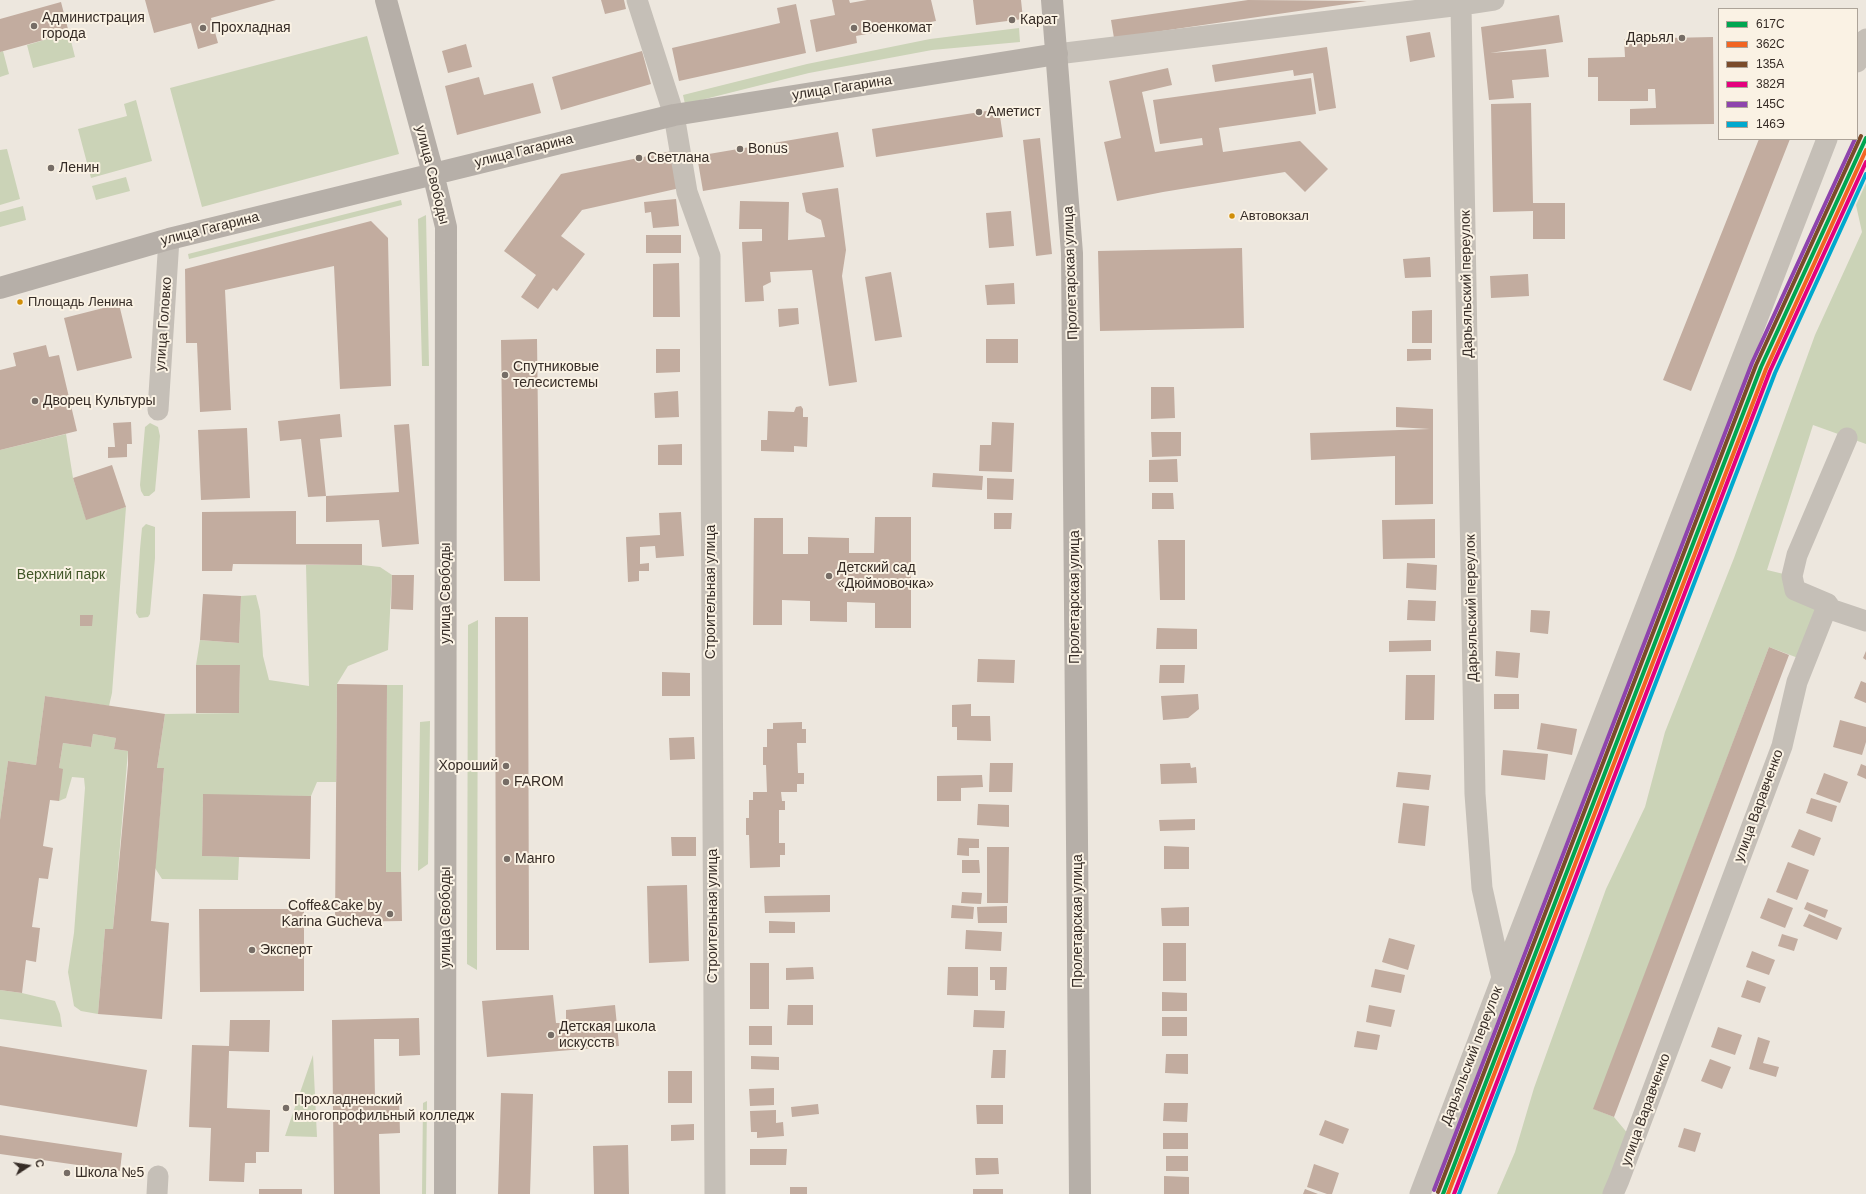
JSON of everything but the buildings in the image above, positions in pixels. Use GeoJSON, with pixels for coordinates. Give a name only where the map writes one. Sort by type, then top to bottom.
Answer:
{"type":"FeatureCollection","features":[{"type":"Feature","properties":{"kind":"street","name":"улица Свободы"},"geometry":{"type":"LineString","coordinates":[[386,0],[433,173],[446,227],[445,1194]]}},
{"type":"Feature","properties":{"kind":"street","name":"Строительная улица"},"geometry":{"type":"LineString","coordinates":[[637,0],[674,115],[687,192],[710,256],[714,1194]]}},
{"type":"Feature","properties":{"kind":"street","name":"Пролетарская улица"},"geometry":{"type":"LineString","coordinates":[[1052,0],[1072,252],[1080,1194]]}},
{"type":"Feature","properties":{"kind":"street"},"geometry":{"type":"LineString","coordinates":[[1057,54],[1494,0]]}},
{"type":"Feature","properties":{"kind":"street","name":"Дарьяльский переулок"},"geometry":{"type":"LineString","coordinates":[[1420,1194],[1502,978],[1482,888],[1475,794],[1461,5]]}},
{"type":"Feature","properties":{"kind":"street"},"geometry":{"type":"LineString","coordinates":[[1858,59],[1866,39]]}},
{"type":"Feature","properties":{"kind":"street","name":"улица Гагарина"},"geometry":{"type":"LineString","coordinates":[[0,288],[169,239],[674,115],[1057,54]]}},
{"type":"Feature","properties":{"kind":"street"},"geometry":{"type":"LineString","coordinates":[[1502,978],[1827,140]]}},
{"type":"Feature","properties":{"kind":"street","name":"улица Головко"},"geometry":{"type":"LineString","coordinates":[[158,410],[169,239]]}},
{"type":"Feature","properties":{"kind":"street"},"geometry":{"type":"LineString","coordinates":[[1847,438],[1797,555],[1792,576],[1795,590],[1828,604],[1827,608],[1866,621]]}},
{"type":"Feature","properties":{"kind":"street","name":"улица Варавченко"},"geometry":{"type":"LineString","coordinates":[[1613,1194],[1782,746],[1797,682],[1827,608]]}},
{"type":"Feature","properties":{"kind":"green space"},"geometry":{"type":"Polygon","coordinates":[[[1019,28],[1020,42],[932,50],[809,73],[685,104],[683,95],[807,64],[930,39],[1019,28]]]}},
{"type":"Feature","properties":{"kind":"green space"},"geometry":{"type":"Polygon","coordinates":[[[69,33],[75,57],[33,68],[27,45],[69,33]]]}},
{"type":"Feature","properties":{"kind":"green space"},"geometry":{"type":"Polygon","coordinates":[[[367,36],[399,154],[202,207],[170,88],[367,36]]]}},
{"type":"Feature","properties":{"kind":"green space"},"geometry":{"type":"Polygon","coordinates":[[[3,51],[9,74],[0,77],[0,52],[3,51]]]}},
{"type":"Feature","properties":{"kind":"green space"},"geometry":{"type":"Polygon","coordinates":[[[136,100],[152,161],[91,178],[78,129],[127,116],[124,104],[136,100]]]}},
{"type":"Feature","properties":{"kind":"green space"},"geometry":{"type":"Polygon","coordinates":[[[7,149],[20,199],[0,205],[0,150],[7,149]]]}},
{"type":"Feature","properties":{"kind":"green space"},"geometry":{"type":"Polygon","coordinates":[[[126,177],[130,191],[96,200],[92,186],[126,177]]]}},
{"type":"Feature","properties":{"kind":"green space"},"geometry":{"type":"Polygon","coordinates":[[[1866,183],[1866,444],[1813,425],[1767,570],[1792,576],[1828,604],[1806,661],[1769,647],[1594,1109],[1614,1117],[1634,1141],[1610,1194],[1497,1194],[1515,1152],[1534,1088],[1606,889],[1645,807],[1665,732],[1734,558],[1815,335],[1862,232],[1856,205],[1866,183]]]}},
{"type":"Feature","properties":{"kind":"green space"},"geometry":{"type":"Polygon","coordinates":[[[401,200],[402,205],[189,259],[188,254],[401,200]]]}},
{"type":"Feature","properties":{"kind":"green space"},"geometry":{"type":"Polygon","coordinates":[[[23,206],[26,220],[0,227],[0,212],[23,206]]]}},
{"type":"Feature","properties":{"kind":"green space"},"geometry":{"type":"Polygon","coordinates":[[[426,215],[429,366],[422,366],[418,219],[426,215]]]}},
{"type":"Feature","properties":{"kind":"green space"},"geometry":{"type":"Polygon","coordinates":[[[150,423],[158,427],[160,436],[155,491],[149,496],[144,496],[140,485],[145,427],[150,423]]]}},
{"type":"Feature","properties":{"kind":"green space","name":"Верхний парк"},"geometry":{"type":"Polygon","coordinates":[[[66,434],[73,478],[86,519],[126,507],[112,693],[109,706],[45,696],[36,765],[8,761],[0,820],[0,450],[66,434]]]}},
{"type":"Feature","properties":{"kind":"green space"},"geometry":{"type":"Polygon","coordinates":[[[146,524],[155,527],[155,558],[150,614],[148,617],[139,618],[136,613],[140,549],[142,528],[146,524]]]}},
{"type":"Feature","properties":{"kind":"green space"},"geometry":{"type":"Polygon","coordinates":[[[306,565],[362,565],[380,567],[392,575],[388,650],[348,666],[337,684],[336,782],[317,782],[311,796],[203,795],[202,856],[239,857],[238,880],[162,879],[155,868],[164,769],[157,768],[165,714],[239,713],[240,665],[196,665],[200,640],[239,643],[241,596],[256,595],[260,611],[263,656],[269,680],[309,686],[306,565]]]}},
{"type":"Feature","properties":{"kind":"green space"},"geometry":{"type":"Polygon","coordinates":[[[478,620],[477,970],[467,964],[468,625],[478,620]]]}},
{"type":"Feature","properties":{"kind":"green space"},"geometry":{"type":"Polygon","coordinates":[[[387,685],[403,685],[401,872],[386,872],[387,685]]]}},
{"type":"Feature","properties":{"kind":"green space"},"geometry":{"type":"Polygon","coordinates":[[[430,721],[428,864],[418,871],[420,722],[430,721]]]}},
{"type":"Feature","properties":{"kind":"green space"},"geometry":{"type":"Polygon","coordinates":[[[93,734],[116,738],[114,749],[128,751],[113,929],[105,929],[98,1014],[81,1011],[74,1006],[68,972],[74,933],[85,788],[84,778],[72,777],[66,798],[59,801],[59,768],[63,743],[91,747],[93,734]]]}},
{"type":"Feature","properties":{"kind":"green space"},"geometry":{"type":"Polygon","coordinates":[[[0,990],[22,993],[55,1001],[60,1014],[62,1027],[0,1019],[0,990]]]}},
{"type":"Feature","properties":{"kind":"green space"},"geometry":{"type":"Polygon","coordinates":[[[313,1055],[317,1137],[285,1136],[313,1055]]]}},
{"type":"Feature","properties":{"kind":"green space"},"geometry":{"type":"Polygon","coordinates":[[[427,1101],[426,1194],[422,1194],[423,1103],[427,1101]]]}},
{"type":"Feature","properties":{"kind":"transit line","name":"135А"},"geometry":{"type":"LineString","coordinates":[[1438,1192],[1756,365],[1861,136]]}},
{"type":"Feature","properties":{"kind":"transit line","name":"617C"},"geometry":{"type":"LineString","coordinates":[[1443,1194],[1761,367],[1866,138]]}},
{"type":"Feature","properties":{"kind":"transit line","name":"145С"},"geometry":{"type":"LineString","coordinates":[[1434,1190],[1752,363],[1855,140]]}},
{"type":"Feature","properties":{"kind":"transit line","name":"362С"},"geometry":{"type":"LineString","coordinates":[[1448,1194],[1766,369],[1866,150]]}},
{"type":"Feature","properties":{"kind":"transit line","name":"382Я"},"geometry":{"type":"LineString","coordinates":[[1454,1194],[1770,371],[1866,162]]}},
{"type":"Feature","properties":{"kind":"transit line","name":"146Э"},"geometry":{"type":"LineString","coordinates":[[1459,1194],[1775,373],[1866,174]]}},
{"type":"Feature","properties":{"kind":"place","name":"Карат"},"geometry":{"type":"Point","coordinates":[1012,20]}},
{"type":"Feature","properties":{"kind":"place","name":"Администрация города"},"geometry":{"type":"Point","coordinates":[34,26]}},
{"type":"Feature","properties":{"kind":"place","name":"Прохладная"},"geometry":{"type":"Point","coordinates":[203,28]}},
{"type":"Feature","properties":{"kind":"place","name":"Военкомат"},"geometry":{"type":"Point","coordinates":[854,28]}},
{"type":"Feature","properties":{"kind":"place","name":"Дарьял"},"geometry":{"type":"Point","coordinates":[1682,38]}},
{"type":"Feature","properties":{"kind":"place","name":"Аметист"},"geometry":{"type":"Point","coordinates":[979,112]}},
{"type":"Feature","properties":{"kind":"place","name":"Bonus"},"geometry":{"type":"Point","coordinates":[740,149]}},
{"type":"Feature","properties":{"kind":"place","name":"Светлана"},"geometry":{"type":"Point","coordinates":[639,158]}},
{"type":"Feature","properties":{"kind":"place","name":"Ленин"},"geometry":{"type":"Point","coordinates":[51,168]}},
{"type":"Feature","properties":{"kind":"place","name":"Автовокзал"},"geometry":{"type":"Point","coordinates":[1232,216]}},
{"type":"Feature","properties":{"kind":"place","name":"Площадь Ленина"},"geometry":{"type":"Point","coordinates":[20,302]}},
{"type":"Feature","properties":{"kind":"place","name":"Спутниковые телесистемы"},"geometry":{"type":"Point","coordinates":[505,375]}},
{"type":"Feature","properties":{"kind":"place","name":"Дворец Культуры"},"geometry":{"type":"Point","coordinates":[35,401]}},
{"type":"Feature","properties":{"kind":"place","name":"Детский сад «Дюймовочка»"},"geometry":{"type":"Point","coordinates":[829,576]}},
{"type":"Feature","properties":{"kind":"place","name":"Хороший"},"geometry":{"type":"Point","coordinates":[506,766]}},
{"type":"Feature","properties":{"kind":"place","name":"FAROM"},"geometry":{"type":"Point","coordinates":[506,782]}},
{"type":"Feature","properties":{"kind":"place","name":"Манго"},"geometry":{"type":"Point","coordinates":[507,859]}},
{"type":"Feature","properties":{"kind":"place","name":"Coffe&Cake by Karina Gucheva"},"geometry":{"type":"Point","coordinates":[390,914]}},
{"type":"Feature","properties":{"kind":"place","name":"Эксперт"},"geometry":{"type":"Point","coordinates":[252,950]}},
{"type":"Feature","properties":{"kind":"place","name":"Детская школа искусств"},"geometry":{"type":"Point","coordinates":[551,1035]}},
{"type":"Feature","properties":{"kind":"place","name":"Прохладненский многопрофильный колледж"},"geometry":{"type":"Point","coordinates":[286,1108]}},
{"type":"Feature","properties":{"kind":"place","name":"Школа №5"},"geometry":{"type":"Point","coordinates":[67,1173]}}]}
